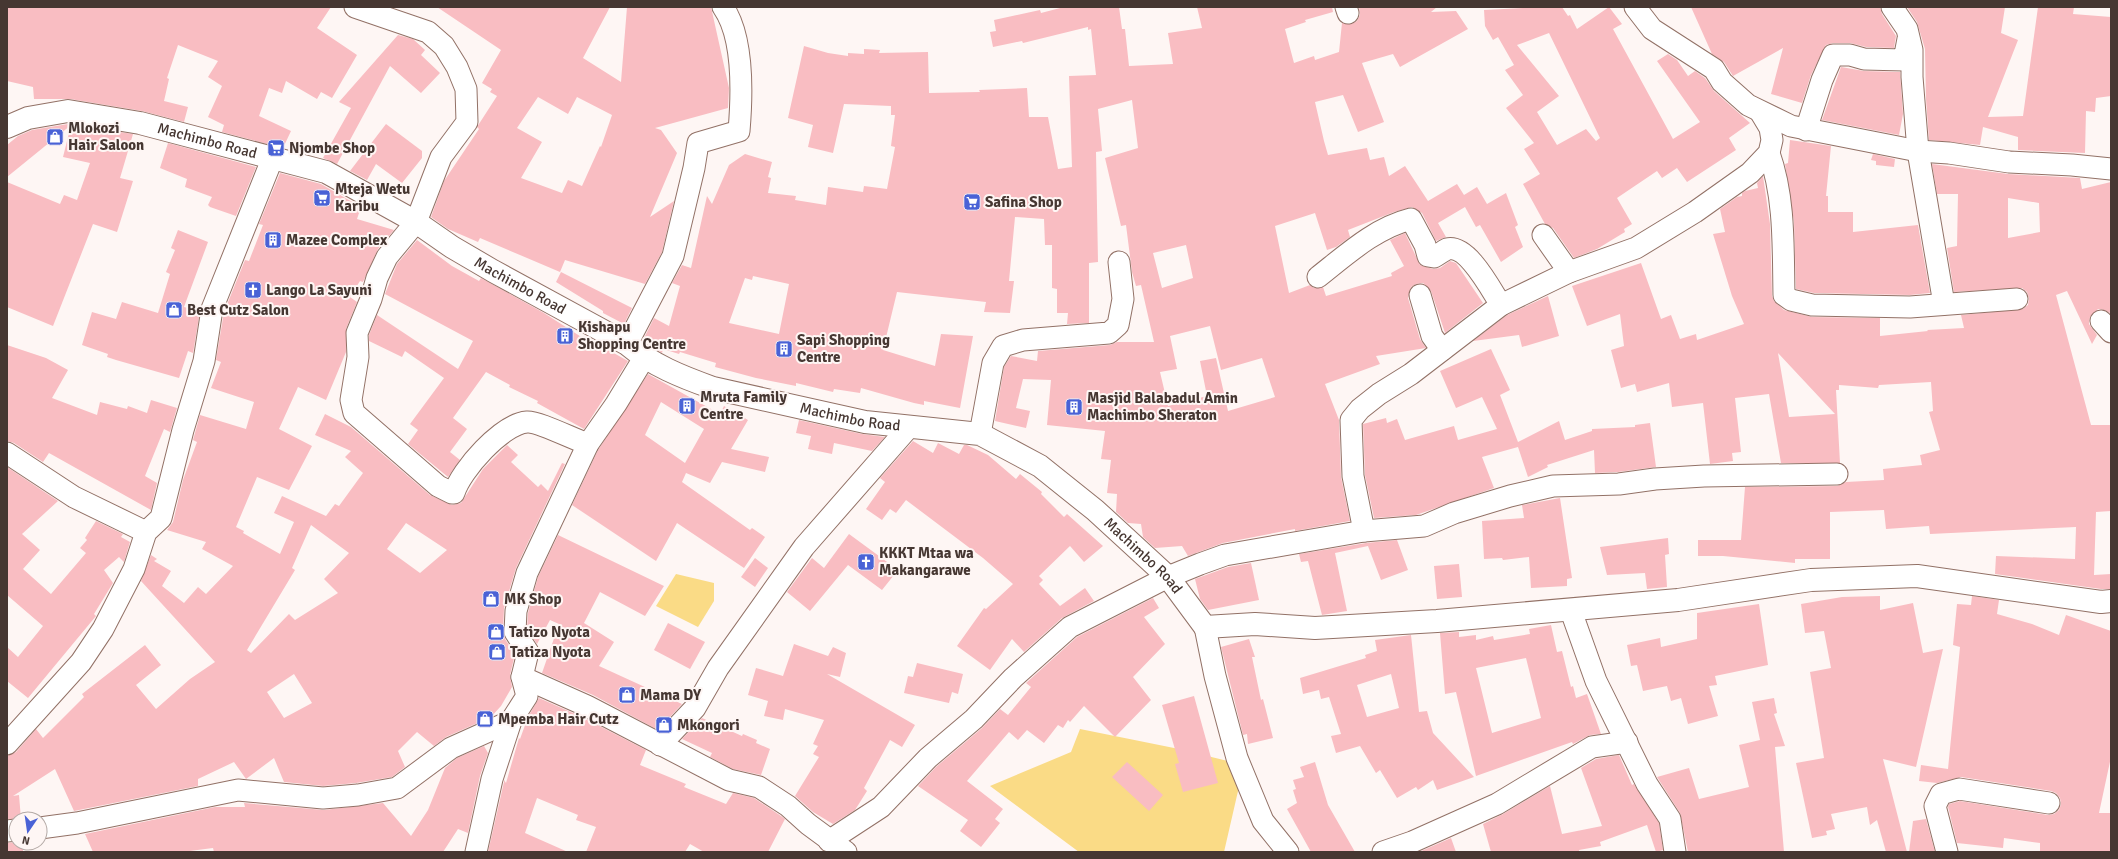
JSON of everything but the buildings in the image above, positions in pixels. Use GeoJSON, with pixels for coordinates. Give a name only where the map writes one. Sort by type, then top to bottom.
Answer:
{"type":"FeatureCollection","features":[{"type":"Feature","properties":{"kind":"street"},"geometry":{"type":"LineString","coordinates":[[355,7],[428,32],[444,46],[457,67],[466,89],[467,122],[442,157],[416,222],[387,257],[358,328],[358,357],[351,400],[354,413],[438,486],[452,493],[454,493],[457,483],[482,451],[514,426],[528,422],[588,444]]}},
{"type":"Feature","properties":{"kind":"street"},"geometry":{"type":"LineString","coordinates":[[627,344],[645,313],[673,256],[698,144],[739,131],[742,102],[737,44],[728,14],[722,7]]}},
{"type":"Feature","properties":{"kind":"street"},"geometry":{"type":"LineString","coordinates":[[1635,7],[1652,29],[1714,69],[1722,82],[1748,105],[1761,113],[1791,126],[1918,151],[1950,153],[2009,162],[2072,165],[2111,169]]}},
{"type":"Feature","properties":{"kind":"street"},"geometry":{"type":"LineString","coordinates":[[1806,130],[1822,80],[1833,55],[1850,55],[1864,59],[1904,60],[1908,35],[1892,7]]}},
{"type":"Feature","properties":{"kind":"street"},"geometry":{"type":"LineString","coordinates":[[1892,7],[1908,29],[1912,50],[1912,77],[1918,151],[1944,304]]}},
{"type":"Feature","properties":{"kind":"street","name":"Machimbo Road"},"geometry":{"type":"LineString","coordinates":[[7,127],[28,118],[68,111],[140,123],[235,150],[273,157],[326,172],[416,222],[452,247],[493,271],[627,344],[644,358],[713,388],[865,422],[980,434],[1040,466],[1095,510],[1168,576],[1205,627],[1215,676],[1237,758],[1263,821],[1288,852]]}},
{"type":"Feature","properties":{"kind":"street"},"geometry":{"type":"LineString","coordinates":[[1761,113],[1770,128],[1772,140],[1770,153],[1777,174],[1782,217],[1784,295],[1792,300],[1812,305],[1910,307],[2017,299]]}},
{"type":"Feature","properties":{"kind":"street"},"geometry":{"type":"LineString","coordinates":[[1364,531],[1353,476],[1351,420],[1360,409],[1379,394],[1411,374],[1501,305],[1569,272],[1636,248],[1695,212],[1750,173],[1770,153]]}},
{"type":"Feature","properties":{"kind":"street"},"geometry":{"type":"LineString","coordinates":[[7,744],[81,662],[103,629],[134,569],[146,532],[161,518],[183,430],[204,361],[212,309],[273,157]]}},
{"type":"Feature","properties":{"kind":"street"},"geometry":{"type":"LineString","coordinates":[[1318,277],[1369,237],[1411,219],[1416,227],[1428,256],[1434,257],[1448,249],[1458,250],[1469,257],[1501,305]]}},
{"type":"Feature","properties":{"kind":"street"},"geometry":{"type":"LineString","coordinates":[[1543,235],[1569,272]]}},
{"type":"Feature","properties":{"kind":"street"},"geometry":{"type":"LineString","coordinates":[[980,434],[993,363],[1003,346],[1023,340],[1109,333],[1118,324],[1123,299],[1119,262]]}},
{"type":"Feature","properties":{"kind":"street"},"geometry":{"type":"LineString","coordinates":[[1420,295],[1432,336],[1442,350]]}},
{"type":"Feature","properties":{"kind":"street"},"geometry":{"type":"LineString","coordinates":[[476,852],[492,779],[510,721],[527,696],[522,677],[528,652],[515,632],[516,611],[527,573],[588,444],[616,404],[644,358]]}},
{"type":"Feature","properties":{"kind":"street"},"geometry":{"type":"LineString","coordinates":[[660,745],[695,708],[718,668],[804,548],[909,427]]}},
{"type":"Feature","properties":{"kind":"street"},"geometry":{"type":"LineString","coordinates":[[7,453],[74,497],[146,532]]}},
{"type":"Feature","properties":{"kind":"street"},"geometry":{"type":"LineString","coordinates":[[522,677],[587,706],[660,745],[696,761],[729,780],[759,787],[788,806],[837,846],[881,807],[928,758],[974,719],[1013,678],[1070,627],[1168,576],[1225,555],[1364,531],[1424,526],[1454,514],[1510,496],[1553,486],[1619,484],[1654,479],[1704,476],[1837,474]]}},
{"type":"Feature","properties":{"kind":"street"},"geometry":{"type":"LineString","coordinates":[[1205,627],[1254,624],[1315,628],[1436,621],[1571,611],[1678,600],[1811,580],[1917,576],[2101,602],[2111,601]]}},
{"type":"Feature","properties":{"kind":"street"},"geometry":{"type":"LineString","coordinates":[[1571,611],[1596,681],[1647,784],[1670,819],[1675,852]]}},
{"type":"Feature","properties":{"kind":"street"},"geometry":{"type":"LineString","coordinates":[[48,827],[77,823],[238,790],[323,798],[358,795],[397,788],[451,748],[510,721]]}},
{"type":"Feature","properties":{"kind":"street"},"geometry":{"type":"LineString","coordinates":[[1382,852],[1412,842],[1497,804],[1592,747],[1627,742]]}},
{"type":"Feature","properties":{"kind":"street"},"geometry":{"type":"LineString","coordinates":[[1947,852],[1935,806],[1941,794],[1959,789],[2049,803]]}},
{"type":"Feature","properties":{"kind":"shaded area"},"geometry":{"type":"Polygon","coordinates":[[[676,574],[714,583],[714,601],[698,627],[656,606],[676,574]]]}},
{"type":"Feature","properties":{"kind":"shaded area"},"geometry":{"type":"Polygon","coordinates":[[[1080,729],[1179,749],[1244,765],[1224,852],[1079,852],[990,786],[1071,752],[1080,729]]]}},
{"type":"Feature","properties":{"kind":"place","name":"Mlokozi Hair Saloon"},"geometry":{"type":"Point","coordinates":[55,137]}},
{"type":"Feature","properties":{"kind":"place","name":"Njombe Shop"},"geometry":{"type":"Point","coordinates":[276,148]}},
{"type":"Feature","properties":{"kind":"place","name":"Mteja Wetu Karibu"},"geometry":{"type":"Point","coordinates":[322,198]}},
{"type":"Feature","properties":{"kind":"place","name":"Safina Shop"},"geometry":{"type":"Point","coordinates":[972,202]}},
{"type":"Feature","properties":{"kind":"place","name":"Mazee Complex"},"geometry":{"type":"Point","coordinates":[273,240]}},
{"type":"Feature","properties":{"kind":"place","name":"Lango La Sayuni"},"geometry":{"type":"Point","coordinates":[253,290]}},
{"type":"Feature","properties":{"kind":"place","name":"Best Cutz Salon"},"geometry":{"type":"Point","coordinates":[174,310]}},
{"type":"Feature","properties":{"kind":"place","name":"Kishapu Shopping Centre"},"geometry":{"type":"Point","coordinates":[565,336]}},
{"type":"Feature","properties":{"kind":"place","name":"Sapi Shopping Centre"},"geometry":{"type":"Point","coordinates":[784,349]}},
{"type":"Feature","properties":{"kind":"place","name":"Mruta Family Centre"},"geometry":{"type":"Point","coordinates":[687,406]}},
{"type":"Feature","properties":{"kind":"place","name":"Masjid Balabadul Amin Machimbo Sheraton"},"geometry":{"type":"Point","coordinates":[1074,407]}},
{"type":"Feature","properties":{"kind":"place","name":"KKKT Mtaa wa Makangarawe"},"geometry":{"type":"Point","coordinates":[866,562]}},
{"type":"Feature","properties":{"kind":"place","name":"MK Shop"},"geometry":{"type":"Point","coordinates":[491,599]}},
{"type":"Feature","properties":{"kind":"place","name":"Tatizo Nyota"},"geometry":{"type":"Point","coordinates":[496,632]}},
{"type":"Feature","properties":{"kind":"place","name":"Tatiza Nyota"},"geometry":{"type":"Point","coordinates":[497,652]}},
{"type":"Feature","properties":{"kind":"place","name":"Mama DY"},"geometry":{"type":"Point","coordinates":[627,695]}},
{"type":"Feature","properties":{"kind":"place","name":"Mpemba Hair Cutz"},"geometry":{"type":"Point","coordinates":[485,719]}},
{"type":"Feature","properties":{"kind":"place","name":"Mkongori"},"geometry":{"type":"Point","coordinates":[664,725]}}]}
